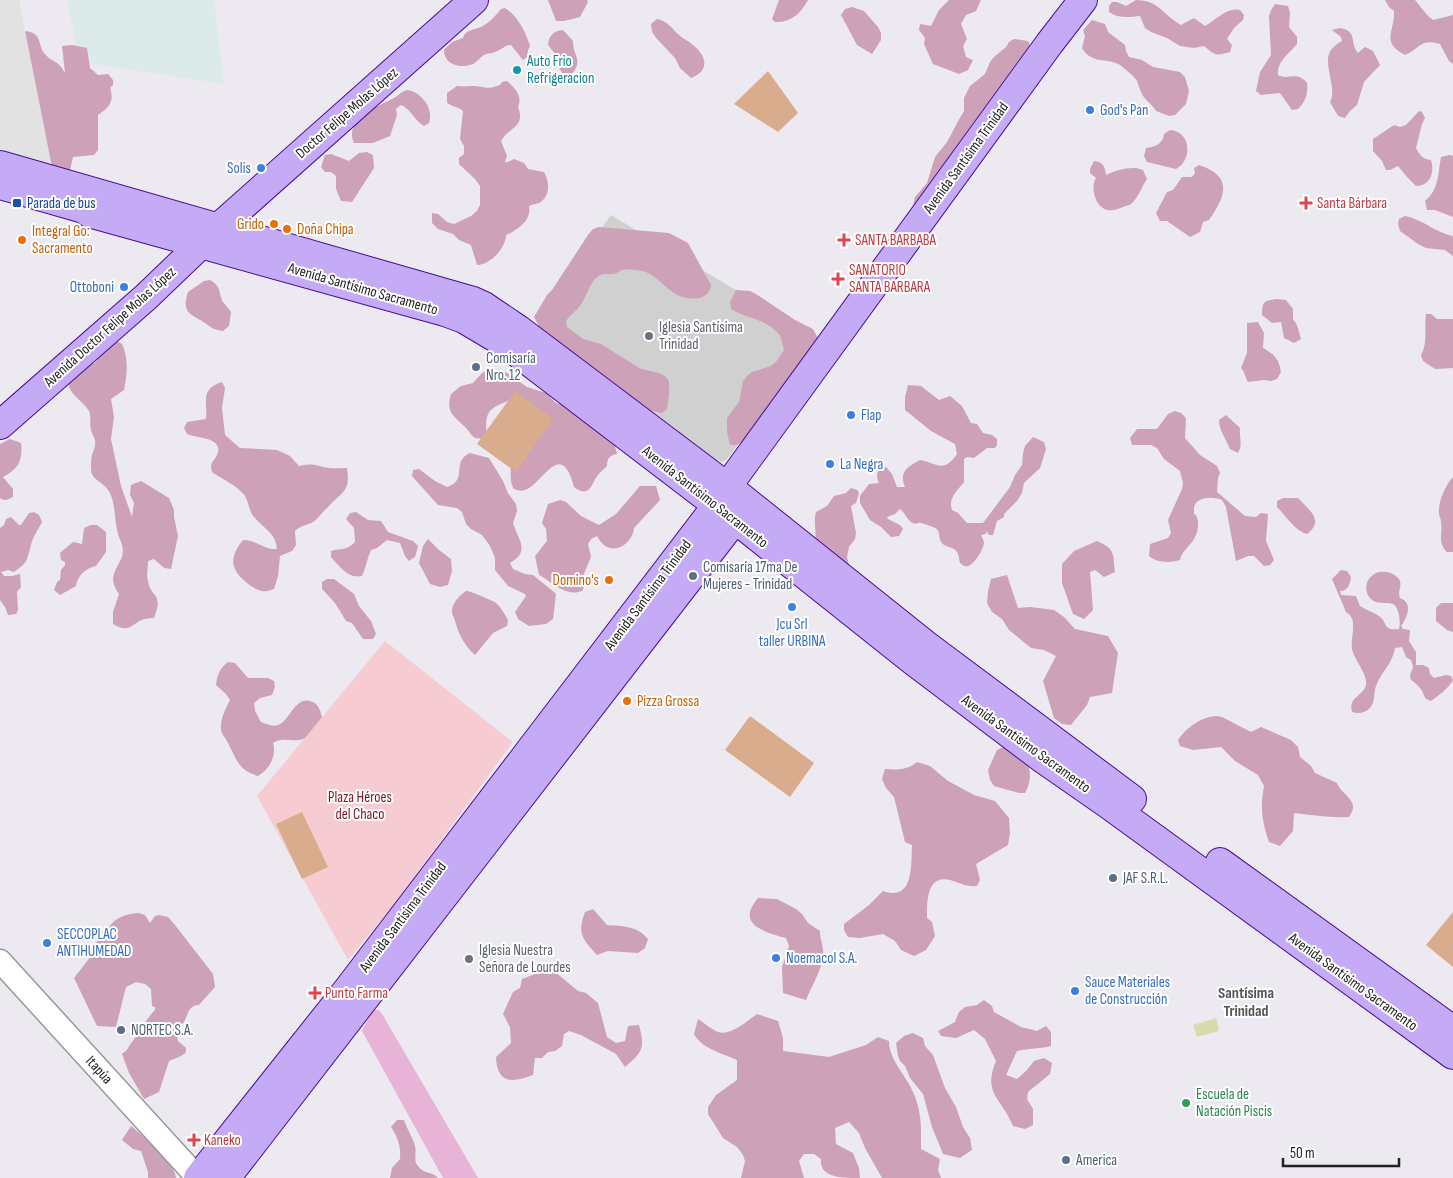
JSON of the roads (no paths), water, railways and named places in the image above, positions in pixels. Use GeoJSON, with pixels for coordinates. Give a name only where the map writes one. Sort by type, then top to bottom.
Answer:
{"type":"FeatureCollection","features":[{"type":"Feature","properties":{"kind":"main road","name":"Doctor Felipe Molas López"},"geometry":{"type":"LineString","coordinates":[[211,235],[474,0]]}},
{"type":"Feature","properties":{"kind":"main road","name":"Avenida Santísima Trinidad"},"geometry":{"type":"LineString","coordinates":[[198,1178],[730,502],[1049,44],[1083,0]]}},
{"type":"Feature","properties":{"kind":"main road","name":"Avenida Santísima Trinidad"},"geometry":{"type":"LineString","coordinates":[[226,1178],[730,502],[1026,98],[1076,31],[1102,0]]}},
{"type":"Feature","properties":{"kind":"main road","name":"Avenida Santísimo Sacramento"},"geometry":{"type":"LineString","coordinates":[[0,165],[211,235]]}},
{"type":"Feature","properties":{"kind":"main road","name":"Avenida Santísimo Sacramento"},"geometry":{"type":"LineString","coordinates":[[0,185],[84,209],[89,213],[211,235],[473,301],[484,306],[526,335],[730,502],[912,660],[1043,759],[1453,1055]]}},
{"type":"Feature","properties":{"kind":"main road","name":"Avenida Doctor Felipe Molas López"},"geometry":{"type":"LineString","coordinates":[[0,425],[146,297],[211,235]]}},
{"type":"Feature","properties":{"kind":"main road","name":"Avenida Santísimo Sacramento"},"geometry":{"type":"LineString","coordinates":[[730,502],[1120,790],[1453,1030]]}},
{"type":"Feature","properties":{"kind":"street","name":"Itapúa"},"geometry":{"type":"LineString","coordinates":[[0,961],[198,1178]]}},
{"type":"Feature","properties":{"kind":"place","name":"Auto Frio Refrigeracion"},"geometry":{"type":"Point","coordinates":[517,70]}},
{"type":"Feature","properties":{"kind":"place","name":"God's Pan"},"geometry":{"type":"Point","coordinates":[1090,110]}},
{"type":"Feature","properties":{"kind":"place","name":"Solis"},"geometry":{"type":"Point","coordinates":[261,168]}},
{"type":"Feature","properties":{"kind":"place","name":"Parada de bus"},"geometry":{"type":"Point","coordinates":[17,203]}},
{"type":"Feature","properties":{"kind":"place","name":"Santa Bárbara"},"geometry":{"type":"Point","coordinates":[1306,203]}},
{"type":"Feature","properties":{"kind":"place","name":"Grido"},"geometry":{"type":"Point","coordinates":[274,224]}},
{"type":"Feature","properties":{"kind":"place","name":"Doña Chipa"},"geometry":{"type":"Point","coordinates":[287,229]}},
{"type":"Feature","properties":{"kind":"place","name":"Integral Go: Sacramento"},"geometry":{"type":"Point","coordinates":[22,240]}},
{"type":"Feature","properties":{"kind":"place","name":"SANTA BARBABA"},"geometry":{"type":"Point","coordinates":[844,240]}},
{"type":"Feature","properties":{"kind":"place","name":"SANATORIO SANTA BARBARA"},"geometry":{"type":"Point","coordinates":[838,279]}},
{"type":"Feature","properties":{"kind":"place","name":"Ottoboni"},"geometry":{"type":"Point","coordinates":[124,287]}},
{"type":"Feature","properties":{"kind":"place","name":"Iglesia Santísima Trinidad"},"geometry":{"type":"Point","coordinates":[649,336]}},
{"type":"Feature","properties":{"kind":"place","name":"Comisaría Nro. 12"},"geometry":{"type":"Point","coordinates":[476,367]}},
{"type":"Feature","properties":{"kind":"place","name":"Flap"},"geometry":{"type":"Point","coordinates":[851,415]}},
{"type":"Feature","properties":{"kind":"place","name":"La Negra"},"geometry":{"type":"Point","coordinates":[830,464]}},
{"type":"Feature","properties":{"kind":"place","name":"Comisaría 17ma De Mujeres - Trinidad"},"geometry":{"type":"Point","coordinates":[693,576]}},
{"type":"Feature","properties":{"kind":"place","name":"Domino's"},"geometry":{"type":"Point","coordinates":[609,580]}},
{"type":"Feature","properties":{"kind":"place","name":"Jcu Srl taller URBINA"},"geometry":{"type":"Point","coordinates":[792,607]}},
{"type":"Feature","properties":{"kind":"place","name":"Pizza Grossa"},"geometry":{"type":"Point","coordinates":[627,701]}},
{"type":"Feature","properties":{"kind":"place","name":"JAF S.R.L."},"geometry":{"type":"Point","coordinates":[1113,878]}},
{"type":"Feature","properties":{"kind":"place","name":"SECCOPLAC ANTIHUMEDAD"},"geometry":{"type":"Point","coordinates":[47,943]}},
{"type":"Feature","properties":{"kind":"place","name":"Noemacol S.A."},"geometry":{"type":"Point","coordinates":[776,958]}},
{"type":"Feature","properties":{"kind":"place","name":"Iglesia Nuestra Señora de Lourdes"},"geometry":{"type":"Point","coordinates":[469,959]}},
{"type":"Feature","properties":{"kind":"place","name":"Sauce Materiales de Construcción"},"geometry":{"type":"Point","coordinates":[1075,991]}},
{"type":"Feature","properties":{"kind":"place","name":"Punto Farma"},"geometry":{"type":"Point","coordinates":[315,993]}},
{"type":"Feature","properties":{"kind":"place","name":"NORTEC S.A."},"geometry":{"type":"Point","coordinates":[121,1030]}},
{"type":"Feature","properties":{"kind":"place","name":"Escuela de Natación Piscis"},"geometry":{"type":"Point","coordinates":[1186,1103]}},
{"type":"Feature","properties":{"kind":"place","name":"Kaneko"},"geometry":{"type":"Point","coordinates":[194,1140]}},
{"type":"Feature","properties":{"kind":"place","name":"America"},"geometry":{"type":"Point","coordinates":[1066,1160]}},
{"type":"Feature","properties":{"kind":"district","name":"Santísima Trinidad"},"geometry":{"type":"Point","coordinates":[1246,1002]}},
{"type":"Feature","properties":{"kind":"park label","name":"Plaza Héroes del Chaco"},"geometry":{"type":"Point","coordinates":[360,806]}}]}
